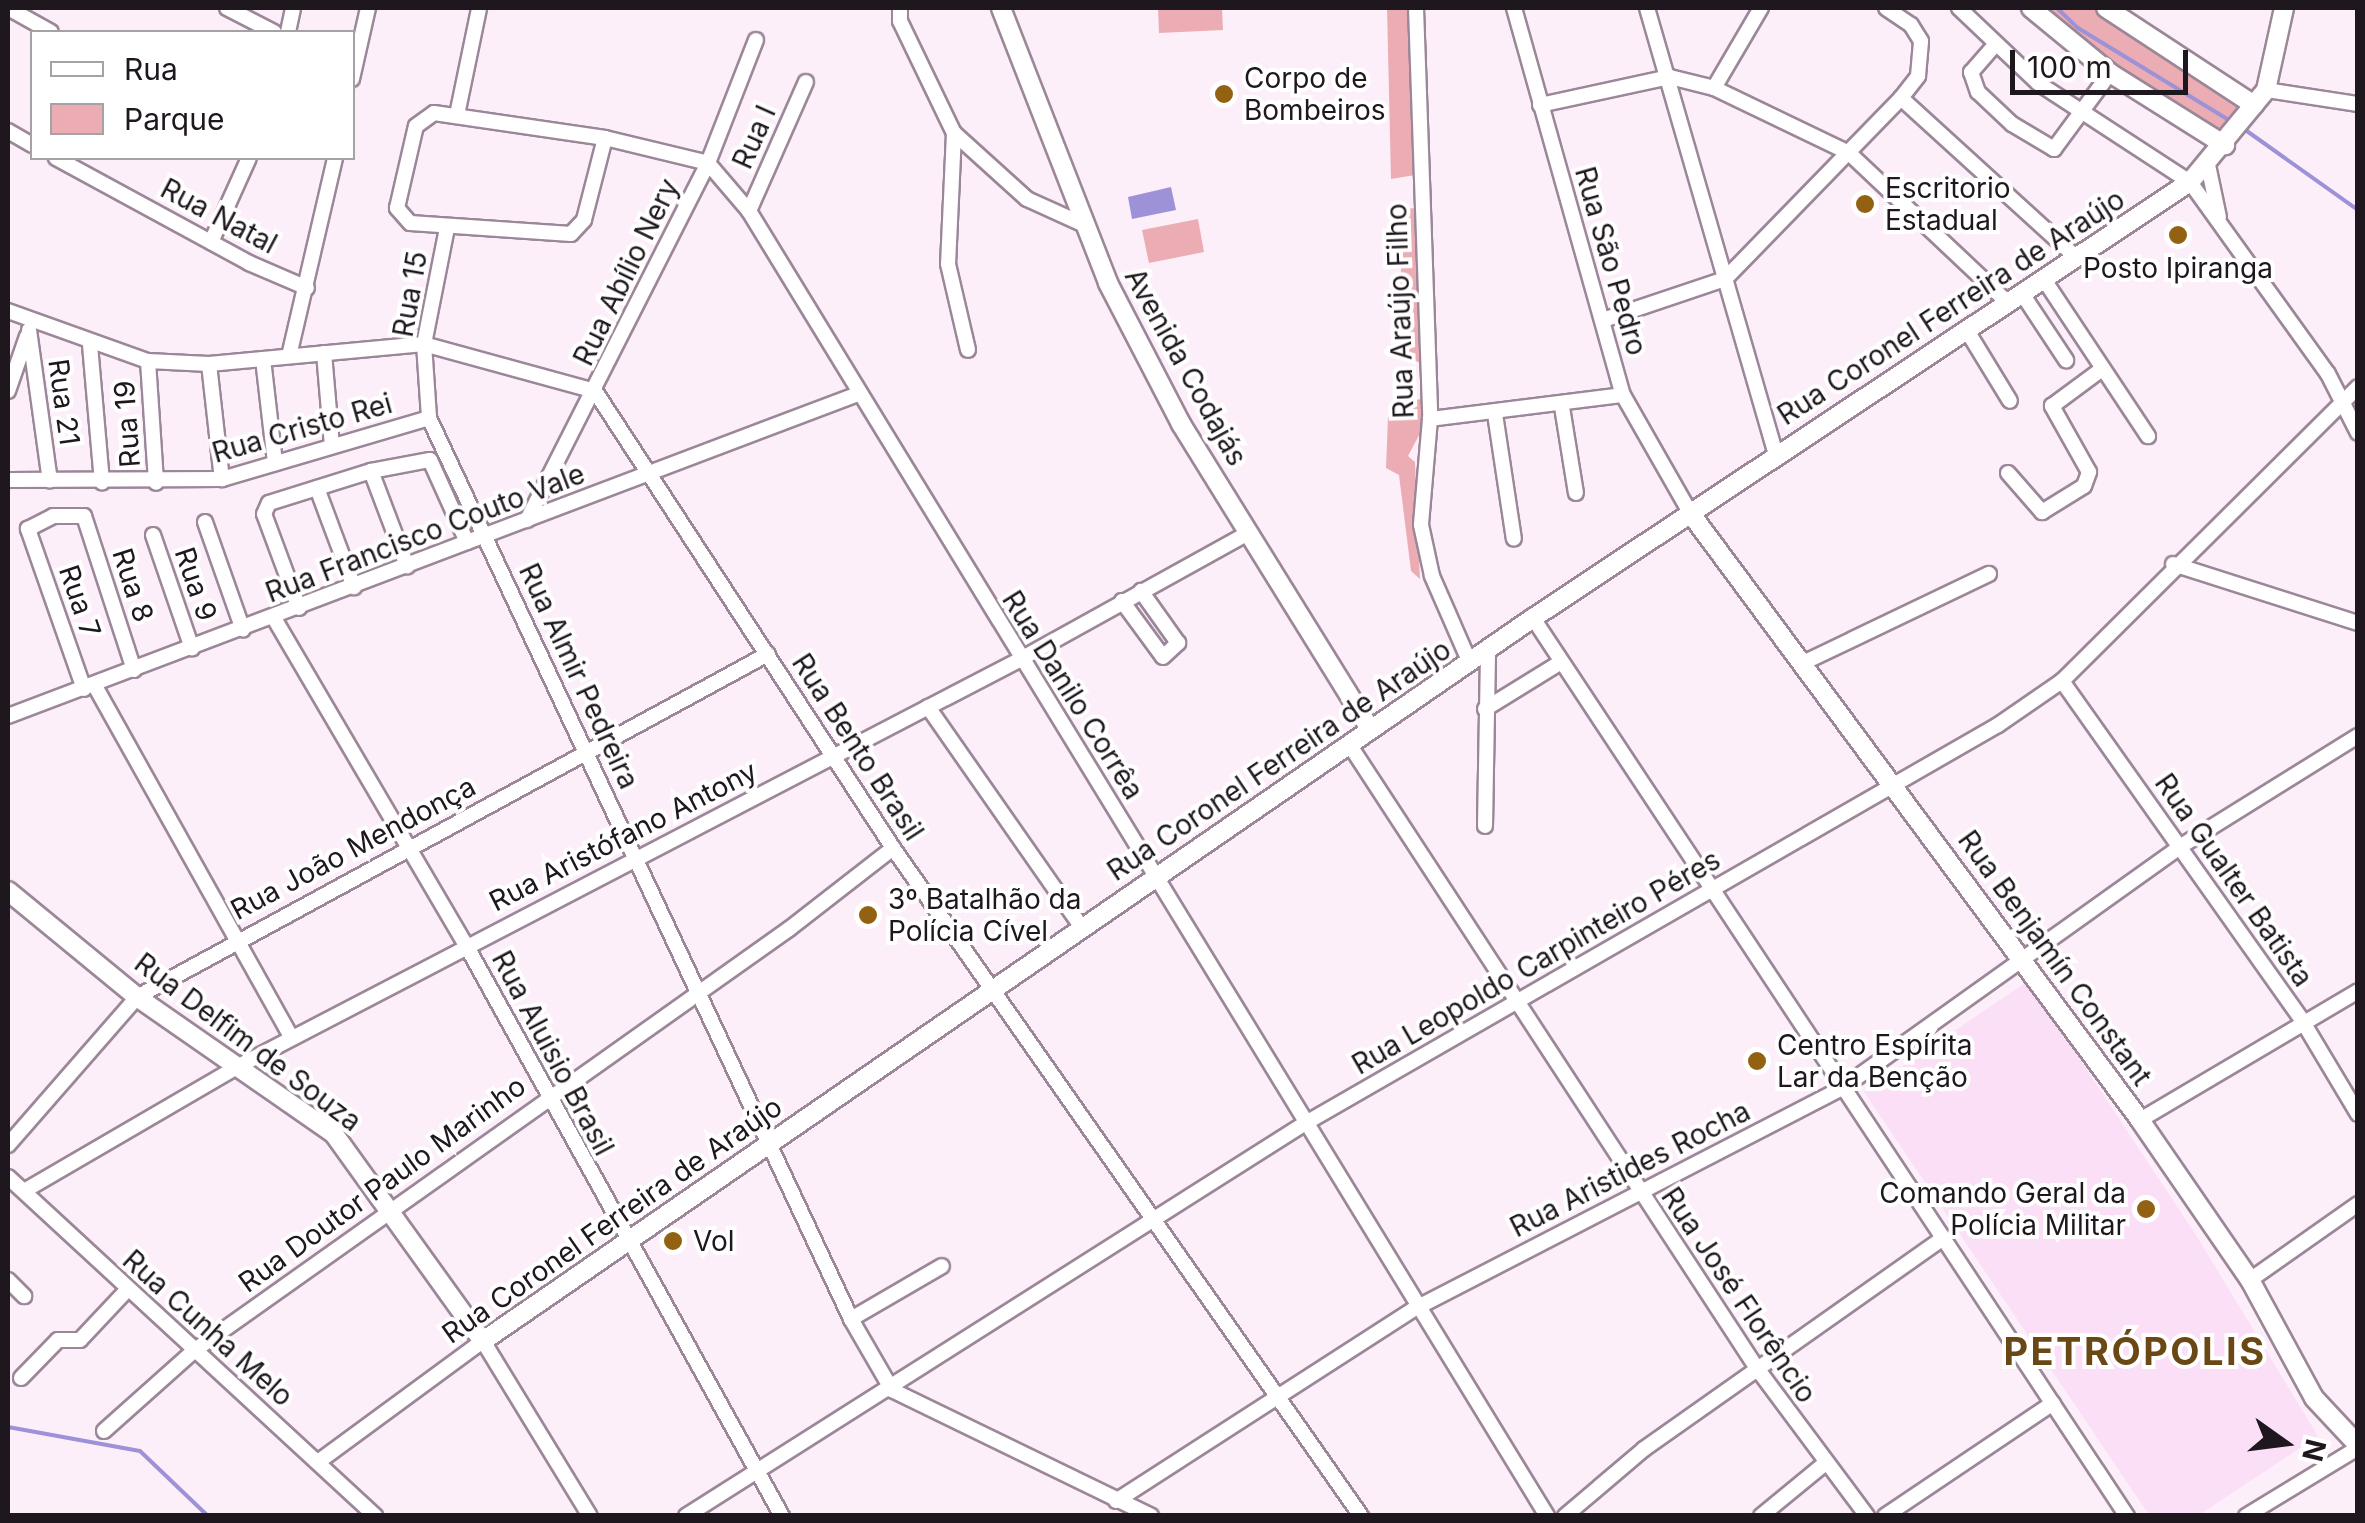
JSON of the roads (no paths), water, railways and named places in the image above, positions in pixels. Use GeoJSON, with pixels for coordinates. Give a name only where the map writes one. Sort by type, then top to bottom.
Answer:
{"type":"FeatureCollection","features":[{"type":"Feature","properties":{"kind":"street"},"geometry":{"type":"LineString","coordinates":[[8,8],[47,30]]}},
{"type":"Feature","properties":{"kind":"street"},"geometry":{"type":"LineString","coordinates":[[227,8],[270,30]]}},
{"type":"Feature","properties":{"kind":"street"},"geometry":{"type":"LineString","coordinates":[[355,66],[368,8]]}},
{"type":"Feature","properties":{"kind":"street"},"geometry":{"type":"LineString","coordinates":[[900,8],[900,20],[954,133],[1028,198],[1080,222]]}},
{"type":"Feature","properties":{"kind":"street","name":"Avenida Codajás"},"geometry":{"type":"LineString","coordinates":[[1001,8],[1080,222],[1181,424],[1370,729]]}},
{"type":"Feature","properties":{"kind":"street","name":"Rua Araújo Filho"},"geometry":{"type":"LineString","coordinates":[[1416,8],[1430,419],[1421,525],[1432,576],[1470,663]]}},
{"type":"Feature","properties":{"kind":"street","name":"Rua São Pedro"},"geometry":{"type":"LineString","coordinates":[[1514,8],[1623,395],[1691,514]]}},
{"type":"Feature","properties":{"kind":"street"},"geometry":{"type":"LineString","coordinates":[[1647,8],[1776,454]]}},
{"type":"Feature","properties":{"kind":"street"},"geometry":{"type":"LineString","coordinates":[[1714,88],[1762,8]]}},
{"type":"Feature","properties":{"kind":"street"},"geometry":{"type":"LineString","coordinates":[[1603,320],[1725,279],[1902,98],[1918,76],[1921,41],[1912,25],[1886,8]]}},
{"type":"Feature","properties":{"kind":"street"},"geometry":{"type":"LineString","coordinates":[[1958,8],[1994,46],[2082,112],[2190,182],[2341,399],[2358,433]]}},
{"type":"Feature","properties":{"kind":"street"},"geometry":{"type":"LineString","coordinates":[[2031,8],[2110,73],[2228,140]]}},
{"type":"Feature","properties":{"kind":"street"},"geometry":{"type":"LineString","coordinates":[[2106,8],[2257,102],[2358,104]]}},
{"type":"Feature","properties":{"kind":"street"},"geometry":{"type":"LineString","coordinates":[[2257,102],[2284,8]]}},
{"type":"Feature","properties":{"kind":"street"},"geometry":{"type":"LineString","coordinates":[[458,115],[479,9]]}},
{"type":"Feature","properties":{"kind":"street","name":"Rua Abílio Nery"},"geometry":{"type":"LineString","coordinates":[[526,520],[708,163],[756,40]]}},
{"type":"Feature","properties":{"kind":"street"},"geometry":{"type":"LineString","coordinates":[[1994,46],[1971,77],[2012,124],[2054,150],[2110,73]]}},
{"type":"Feature","properties":{"kind":"street"},"geometry":{"type":"LineString","coordinates":[[1540,105],[1670,77],[1714,88],[1849,153],[2014,296],[2066,360]]}},
{"type":"Feature","properties":{"kind":"street","name":"Rua I"},"geometry":{"type":"LineString","coordinates":[[749,212],[806,82]]}},
{"type":"Feature","properties":{"kind":"street"},"geometry":{"type":"LineString","coordinates":[[1902,98],[2076,256]]}},
{"type":"Feature","properties":{"kind":"street","name":"Rua Coronel Ferreira de Araújo"},"geometry":{"type":"LineString","coordinates":[[318,1462],[627,1240],[1532,618],[2190,182],[2257,102]]}},
{"type":"Feature","properties":{"kind":"street"},"geometry":{"type":"LineString","coordinates":[[605,138],[580,230],[554,234],[447,228],[410,223],[396,208],[416,126],[426,115],[458,115],[605,138],[708,163]]}},
{"type":"Feature","properties":{"kind":"street"},"geometry":{"type":"LineString","coordinates":[[8,131],[30,144]]}},
{"type":"Feature","properties":{"kind":"street"},"geometry":{"type":"LineString","coordinates":[[954,133],[947,249],[968,350]]}},
{"type":"Feature","properties":{"kind":"street","name":"Rua Natal"},"geometry":{"type":"LineString","coordinates":[[60,160],[211,242],[307,288]]}},
{"type":"Feature","properties":{"kind":"street"},"geometry":{"type":"LineString","coordinates":[[211,242],[248,160]]}},
{"type":"Feature","properties":{"kind":"street"},"geometry":{"type":"LineString","coordinates":[[289,356],[336,160]]}},
{"type":"Feature","properties":{"kind":"street","name":"Rua Danilo Corrêa"},"geometry":{"type":"LineString","coordinates":[[708,163],[749,212],[1020,660],[1157,876],[1416,1308],[1547,1516]]}},
{"type":"Feature","properties":{"kind":"street"},"geometry":{"type":"LineString","coordinates":[[2208,165],[2220,222]]}},
{"type":"Feature","properties":{"kind":"street","name":"Rua 15"},"geometry":{"type":"LineString","coordinates":[[447,228],[424,344],[429,418],[485,536]]}},
{"type":"Feature","properties":{"kind":"street"},"geometry":{"type":"LineString","coordinates":[[2043,278],[2148,436]]}},
{"type":"Feature","properties":{"kind":"street"},"geometry":{"type":"LineString","coordinates":[[8,312],[30,325],[148,361],[208,364],[424,344],[595,391]]}},
{"type":"Feature","properties":{"kind":"street"},"geometry":{"type":"LineString","coordinates":[[8,391],[30,325]]}},
{"type":"Feature","properties":{"kind":"street","name":"Rua 21"},"geometry":{"type":"LineString","coordinates":[[30,325],[50,481]]}},
{"type":"Feature","properties":{"kind":"street"},"geometry":{"type":"LineString","coordinates":[[1966,328],[2010,401]]}},
{"type":"Feature","properties":{"kind":"street"},"geometry":{"type":"LineString","coordinates":[[90,344],[102,482]]}},
{"type":"Feature","properties":{"kind":"street"},"geometry":{"type":"LineString","coordinates":[[324,353],[332,446]]}},
{"type":"Feature","properties":{"kind":"street"},"geometry":{"type":"LineString","coordinates":[[263,358],[275,463]]}},
{"type":"Feature","properties":{"kind":"street","name":"Rua 19"},"geometry":{"type":"LineString","coordinates":[[148,361],[156,484]]}},
{"type":"Feature","properties":{"kind":"street"},"geometry":{"type":"LineString","coordinates":[[208,364],[222,478]]}},
{"type":"Feature","properties":{"kind":"street"},"geometry":{"type":"LineString","coordinates":[[2008,473],[2042,512],[2084,486],[2089,472],[2052,406],[2102,369]]}},
{"type":"Feature","properties":{"kind":"street","name":"Rua Leopoldo Carpinteiro Péres"},"geometry":{"type":"LineString","coordinates":[[686,1516],[1154,1224],[1304,1124],[1518,997],[1895,786],[2062,681],[2173,564],[2341,399],[2358,387]]}},
{"type":"Feature","properties":{"kind":"street","name":"Rua Bento Brasil"},"geometry":{"type":"LineString","coordinates":[[595,391],[652,472],[893,848],[995,988],[1274,1400],[1361,1516]]}},
{"type":"Feature","properties":{"kind":"street","name":"Rua Francisco Couto Vale"},"geometry":{"type":"LineString","coordinates":[[8,716],[858,394]]}},
{"type":"Feature","properties":{"kind":"street"},"geometry":{"type":"LineString","coordinates":[[1430,419],[1562,407],[1623,395]]}},
{"type":"Feature","properties":{"kind":"street"},"geometry":{"type":"LineString","coordinates":[[1562,407],[1576,493]]}},
{"type":"Feature","properties":{"kind":"street"},"geometry":{"type":"LineString","coordinates":[[1495,414],[1514,538]]}},
{"type":"Feature","properties":{"kind":"street","name":"Rua Cristo Rei"},"geometry":{"type":"LineString","coordinates":[[8,480],[156,484],[222,478],[429,418]]}},
{"type":"Feature","properties":{"kind":"street"},"geometry":{"type":"LineString","coordinates":[[299,608],[264,508],[371,470],[430,460],[468,542]]}},
{"type":"Feature","properties":{"kind":"street"},"geometry":{"type":"LineString","coordinates":[[371,470],[408,566]]}},
{"type":"Feature","properties":{"kind":"street"},"geometry":{"type":"LineString","coordinates":[[317,488],[354,587]]}},
{"type":"Feature","properties":{"kind":"street","name":"Rua 7"},"geometry":{"type":"LineString","coordinates":[[84,516],[67,512],[28,528],[89,687],[240,936],[292,1038]]}},
{"type":"Feature","properties":{"kind":"street","name":"Rua Benjamín Constant"},"geometry":{"type":"LineString","coordinates":[[1691,514],[1805,662],[2140,1120],[2250,1280],[2305,1385],[2358,1446]]}},
{"type":"Feature","properties":{"kind":"street","name":"Rua 8"},"geometry":{"type":"LineString","coordinates":[[84,516],[134,670]]}},
{"type":"Feature","properties":{"kind":"street"},"geometry":{"type":"LineString","coordinates":[[205,522],[242,630]]}},
{"type":"Feature","properties":{"kind":"street","name":"Rua Aristófano Antony"},"geometry":{"type":"LineString","coordinates":[[24,1191],[235,1068],[1020,660],[1248,533]]}},
{"type":"Feature","properties":{"kind":"street","name":"Rua 9"},"geometry":{"type":"LineString","coordinates":[[153,535],[192,648]]}},
{"type":"Feature","properties":{"kind":"street","name":"Rua Almir Pedreira"},"geometry":{"type":"LineString","coordinates":[[485,536],[588,751],[766,1146],[851,1318],[892,1390]]}},
{"type":"Feature","properties":{"kind":"street"},"geometry":{"type":"LineString","coordinates":[[2173,564],[2358,623]]}},
{"type":"Feature","properties":{"kind":"street"},"geometry":{"type":"LineString","coordinates":[[1805,662],[1989,574]]}},
{"type":"Feature","properties":{"kind":"street"},"geometry":{"type":"LineString","coordinates":[[1122,601],[1162,657],[1177,641],[1142,590]]}},
{"type":"Feature","properties":{"kind":"street","name":"Rua Aluisio Brasil"},"geometry":{"type":"LineString","coordinates":[[274,618],[410,846],[782,1516]]}},
{"type":"Feature","properties":{"kind":"street"},"geometry":{"type":"LineString","coordinates":[[1532,618],[1709,892],[1944,1237],[2127,1516]]}},
{"type":"Feature","properties":{"kind":"street"},"geometry":{"type":"LineString","coordinates":[[1485,826],[1488,650]]}},
{"type":"Feature","properties":{"kind":"street","name":"Rua João Mendonça"},"geometry":{"type":"LineString","coordinates":[[8,1145],[138,997],[240,936],[768,654]]}},
{"type":"Feature","properties":{"kind":"street"},"geometry":{"type":"LineString","coordinates":[[1485,708],[1561,662]]}},
{"type":"Feature","properties":{"kind":"street","name":"Rua Gualter Batista"},"geometry":{"type":"LineString","coordinates":[[2062,681],[2303,1022],[2358,1114]]}},
{"type":"Feature","properties":{"kind":"street"},"geometry":{"type":"LineString","coordinates":[[928,707],[1082,928]]}},
{"type":"Feature","properties":{"kind":"street","name":"Rua Aristides Rocha"},"geometry":{"type":"LineString","coordinates":[[1116,1501],[1416,1308],[1842,1088],[2026,962],[2181,846],[2358,736]]}},
{"type":"Feature","properties":{"kind":"street","name":"Rua José Florêncio"},"geometry":{"type":"LineString","coordinates":[[1348,744],[1518,997],[1756,1367],[1823,1464],[1867,1516]]}},
{"type":"Feature","properties":{"kind":"street","name":"Rua Doutor Paulo Marinho"},"geometry":{"type":"LineString","coordinates":[[104,1431],[195,1350],[893,848]]}},
{"type":"Feature","properties":{"kind":"street","name":"Rua Delfim de Souza"},"geometry":{"type":"LineString","coordinates":[[8,891],[138,997],[334,1134],[392,1208],[483,1341],[590,1516]]}},
{"type":"Feature","properties":{"kind":"street"},"geometry":{"type":"LineString","coordinates":[[2140,1120],[2358,992]]}},
{"type":"Feature","properties":{"kind":"street","name":"Rua Cunha Melo"},"geometry":{"type":"LineString","coordinates":[[8,1176],[376,1516]]}},
{"type":"Feature","properties":{"kind":"street"},"geometry":{"type":"LineString","coordinates":[[2250,1280],[2358,1204]]}},
{"type":"Feature","properties":{"kind":"street"},"geometry":{"type":"LineString","coordinates":[[1565,1516],[1756,1367],[1944,1237]]}},
{"type":"Feature","properties":{"kind":"street"},"geometry":{"type":"LineString","coordinates":[[851,1318],[942,1266]]}},
{"type":"Feature","properties":{"kind":"street"},"geometry":{"type":"LineString","coordinates":[[8,1280],[24,1296]]}},
{"type":"Feature","properties":{"kind":"street"},"geometry":{"type":"LineString","coordinates":[[21,1378],[58,1340],[80,1340],[128,1290]]}},
{"type":"Feature","properties":{"kind":"street"},"geometry":{"type":"LineString","coordinates":[[892,1390],[1151,1516]]}},
{"type":"Feature","properties":{"kind":"street"},"geometry":{"type":"LineString","coordinates":[[1885,1516],[2053,1403]]}},
{"type":"Feature","properties":{"kind":"street"},"geometry":{"type":"LineString","coordinates":[[2246,1516],[2358,1446]]}},
{"type":"Feature","properties":{"kind":"street"},"geometry":{"type":"LineString","coordinates":[[1761,1516],[1823,1464]]}},
{"type":"Feature","properties":{"kind":"waterway"},"geometry":{"type":"LineString","coordinates":[[2057,8],[2078,28],[2232,122]]}},
{"type":"Feature","properties":{"kind":"waterway"},"geometry":{"type":"LineString","coordinates":[[2244,129],[2358,210]]}},
{"type":"Feature","properties":{"kind":"waterway","name":"PETRÓPOLIS"},"geometry":{"type":"LineString","coordinates":[[8,1427],[140,1451],[208,1516]]}},
{"type":"Feature","properties":{"kind":"place","name":"Corpo de Bombeiros"},"geometry":{"type":"Point","coordinates":[1224,94]}},
{"type":"Feature","properties":{"kind":"place","name":"Escritorio Estadual"},"geometry":{"type":"Point","coordinates":[1865,204]}},
{"type":"Feature","properties":{"kind":"place","name":"Posto Ipiranga"},"geometry":{"type":"Point","coordinates":[2178,235]}},
{"type":"Feature","properties":{"kind":"place","name":"3º Batalhão da Polícia Cível"},"geometry":{"type":"Point","coordinates":[868,915]}},
{"type":"Feature","properties":{"kind":"place","name":"Centro Espírita Lar da Benção"},"geometry":{"type":"Point","coordinates":[1757,1061]}},
{"type":"Feature","properties":{"kind":"place","name":"Comando Geral da Polícia Militar"},"geometry":{"type":"Point","coordinates":[2146,1209]}},
{"type":"Feature","properties":{"kind":"place","name":"Vol"},"geometry":{"type":"Point","coordinates":[673,1241]}},
{"type":"Feature","properties":{"kind":"district","name":"PETRÓPOLIS"},"geometry":{"type":"Point","coordinates":[2135,1352]}}]}
